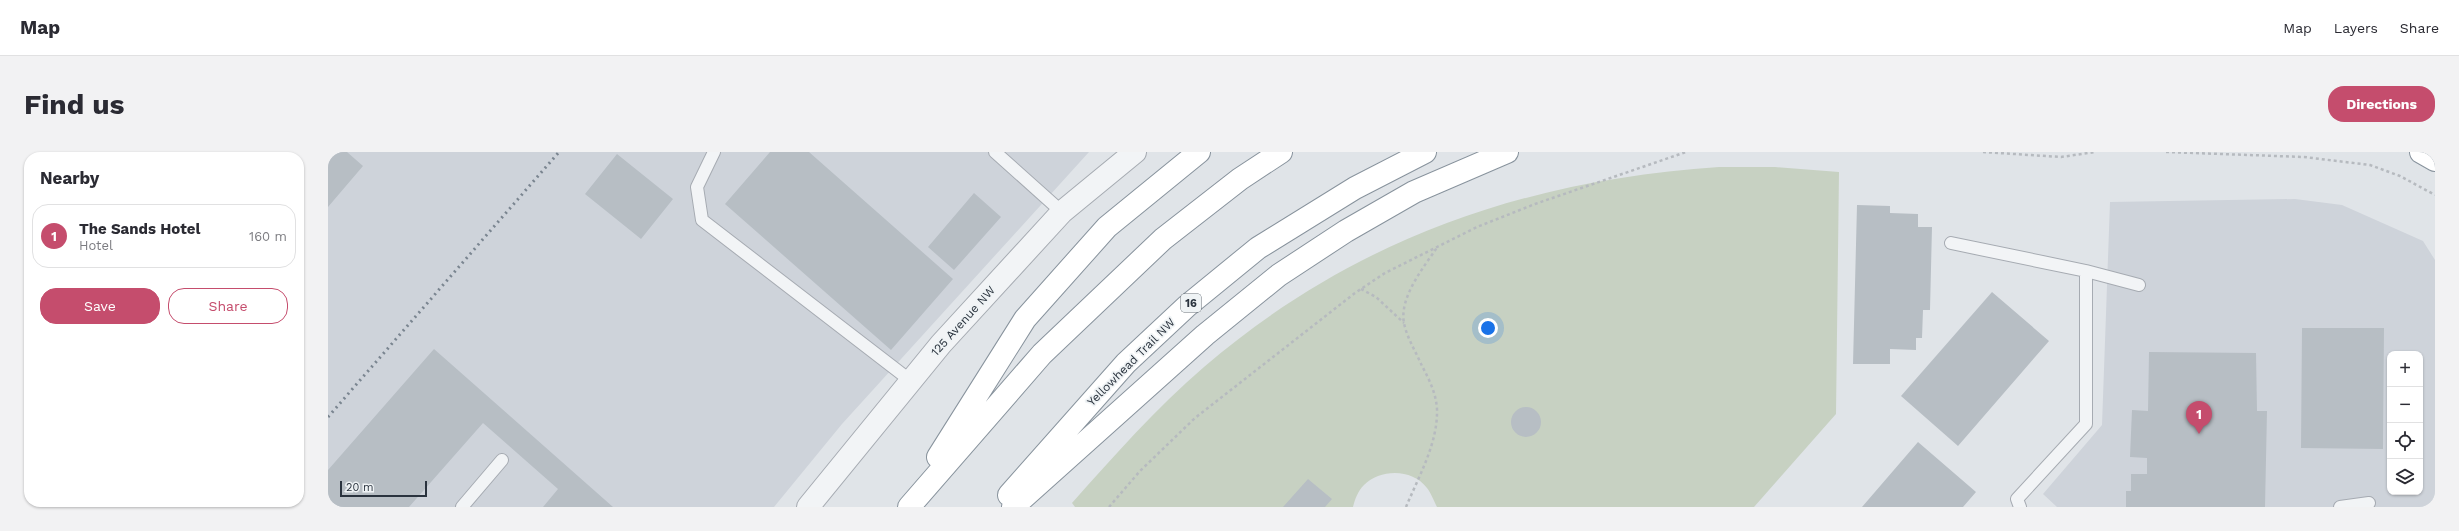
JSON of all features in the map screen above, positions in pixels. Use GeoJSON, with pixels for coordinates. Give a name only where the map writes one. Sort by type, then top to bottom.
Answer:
{"type":"FeatureCollection","features":[{"type":"Feature","properties":{"kind":"highway"},"geometry":{"type":"LineString","coordinates":[[908,507],[1025,319],[1107,227],[1199,152]]}},
{"type":"Feature","properties":{"kind":"highway"},"geometry":{"type":"LineString","coordinates":[[908,507],[1048,348],[1162,240],[1240,179],[1281,152]]}},
{"type":"Feature","properties":{"kind":"highway","name":"Yellowhead Trail NW"},"geometry":{"type":"LineString","coordinates":[[999,507],[1064,431],[1126,363],[1187,306],[1258,248],[1355,188],[1425,152]]}},
{"type":"Feature","properties":{"kind":"highway"},"geometry":{"type":"LineString","coordinates":[[1013,507],[1205,335],[1279,275],[1346,231],[1414,192],[1507,152]]}},
{"type":"Feature","properties":{"kind":"highway"},"geometry":{"type":"LineString","coordinates":[[2421,152],[2435,160]]}},
{"type":"Feature","properties":{"kind":"street","name":"125 Avenue NW"},"geometry":{"type":"LineString","coordinates":[[808,507],[941,344],[1062,212],[1134,152]]}},
{"type":"Feature","properties":{"kind":"lane"},"geometry":{"type":"LineString","coordinates":[[714,152],[697,187],[702,220],[911,381]]}},
{"type":"Feature","properties":{"kind":"lane"},"geometry":{"type":"LineString","coordinates":[[995,152],[1062,212]]}},
{"type":"Feature","properties":{"kind":"lane"},"geometry":{"type":"LineString","coordinates":[[1950,243],[2086,271],[2139,285]]}},
{"type":"Feature","properties":{"kind":"lane"},"geometry":{"type":"LineString","coordinates":[[2020,507],[2017,499],[2086,424],[2086,271]]}},
{"type":"Feature","properties":{"kind":"lane"},"geometry":{"type":"LineString","coordinates":[[462,507],[502,460]]}},
{"type":"Feature","properties":{"kind":"lane"},"geometry":{"type":"LineString","coordinates":[[2340,507],[2369,503]]}},
{"type":"Feature","properties":{"kind":"path"},"geometry":{"type":"LineString","coordinates":[[1109,507],[1140,471],[1195,418],[1361,289],[1385,273],[1438,246],[1535,204],[1686,152]]}},
{"type":"Feature","properties":{"kind":"path"},"geometry":{"type":"LineString","coordinates":[[1982,152],[2061,157],[2096,152]]}},
{"type":"Feature","properties":{"kind":"path"},"geometry":{"type":"LineString","coordinates":[[2166,152],[2304,157],[2370,165],[2400,176],[2435,196]]}},
{"type":"Feature","properties":{"kind":"path"},"geometry":{"type":"LineString","coordinates":[[1404,323],[1404,309],[1410,293],[1438,246]]}},
{"type":"Feature","properties":{"kind":"path"},"geometry":{"type":"LineString","coordinates":[[1361,289],[1376,297],[1404,323],[1434,390],[1437,407],[1436,427],[1428,457],[1406,507]]}},
{"type":"Feature","properties":{"kind":"shaded area"},"geometry":{"type":"Polygon","coordinates":[[[328,152],[1089,152],[842,424],[774,507],[328,507],[328,152]]]}},
{"type":"Feature","properties":{"kind":"shaded area"},"geometry":{"type":"Polygon","coordinates":[[[2295,199],[2342,205],[2423,241],[2435,260],[2435,507],[2057,507],[2043,494],[2102,425],[2110,202],[2295,199]]]}},
{"type":"Feature","properties":{"kind":"green space"},"geometry":{"type":"Polygon","coordinates":[[[1719,167],[1775,167],[1839,172],[1836,414],[1754,507],[1437,507],[1428,490],[1421,481],[1405,474],[1396,473],[1378,476],[1364,485],[1357,495],[1353,507],[1075,507],[1072,503],[1152,416],[1204,367],[1261,322],[1320,284],[1381,251],[1445,224],[1510,202],[1578,186],[1647,174],[1719,167]]]}},
{"type":"Feature","properties":{"kind":"building"},"geometry":{"type":"Polygon","coordinates":[[[328,152],[347,152],[363,166],[328,207],[328,152]]]}},
{"type":"Feature","properties":{"kind":"building"},"geometry":{"type":"Polygon","coordinates":[[[770,152],[809,152],[953,279],[891,350],[725,204],[770,152]]]}},
{"type":"Feature","properties":{"kind":"building"},"geometry":{"type":"Polygon","coordinates":[[[617,154],[673,199],[641,239],[585,194],[617,154]]]}},
{"type":"Feature","properties":{"kind":"building"},"geometry":{"type":"Polygon","coordinates":[[[974,193],[1001,217],[954,270],[928,247],[974,193]]]}},
{"type":"Feature","properties":{"kind":"building"},"geometry":{"type":"Polygon","coordinates":[[[1857,205],[1890,206],[1890,213],[1918,214],[1918,227],[1932,227],[1930,310],[1923,310],[1922,338],[1916,338],[1916,350],[1890,349],[1890,364],[1853,364],[1857,205]]]}},
{"type":"Feature","properties":{"kind":"building"},"geometry":{"type":"Polygon","coordinates":[[[1992,292],[2049,341],[1958,446],[1901,396],[1992,292]]]}},
{"type":"Feature","properties":{"kind":"building"},"geometry":{"type":"Polygon","coordinates":[[[2302,328],[2384,328],[2383,449],[2301,448],[2302,328]]]}},
{"type":"Feature","properties":{"kind":"building"},"geometry":{"type":"Polygon","coordinates":[[[434,349],[613,507],[543,507],[558,489],[483,423],[409,507],[328,507],[328,470],[434,349]]]}},
{"type":"Feature","properties":{"kind":"building"},"geometry":{"type":"Polygon","coordinates":[[[2149,352],[2256,353],[2257,411],[2267,411],[2265,507],[2126,507],[2126,491],[2131,491],[2131,474],[2147,474],[2147,458],[2130,457],[2132,410],[2148,411],[2149,352]]]}},
{"type":"Feature","properties":{"kind":"building"},"geometry":{"type":"Polygon","coordinates":[[[1526,407],[1537,411],[1541,422],[1537,433],[1526,437],[1515,433],[1511,422],[1515,411],[1526,407]]]}},
{"type":"Feature","properties":{"kind":"building"},"geometry":{"type":"Polygon","coordinates":[[[1918,442],[1976,492],[1963,507],[1862,507],[1918,442]]]}},
{"type":"Feature","properties":{"kind":"building"},"geometry":{"type":"Polygon","coordinates":[[[1308,479],[1332,499],[1325,507],[1283,507],[1308,479]]]}},
{"type":"Feature","properties":{"kind":"railway"},"geometry":{"type":"LineString","coordinates":[[328,417],[559,152]]}},
{"type":"Feature","properties":{"kind":"place","name":"The Sands Hotel"},"geometry":{"type":"Point","coordinates":[2199,434]}}]}
